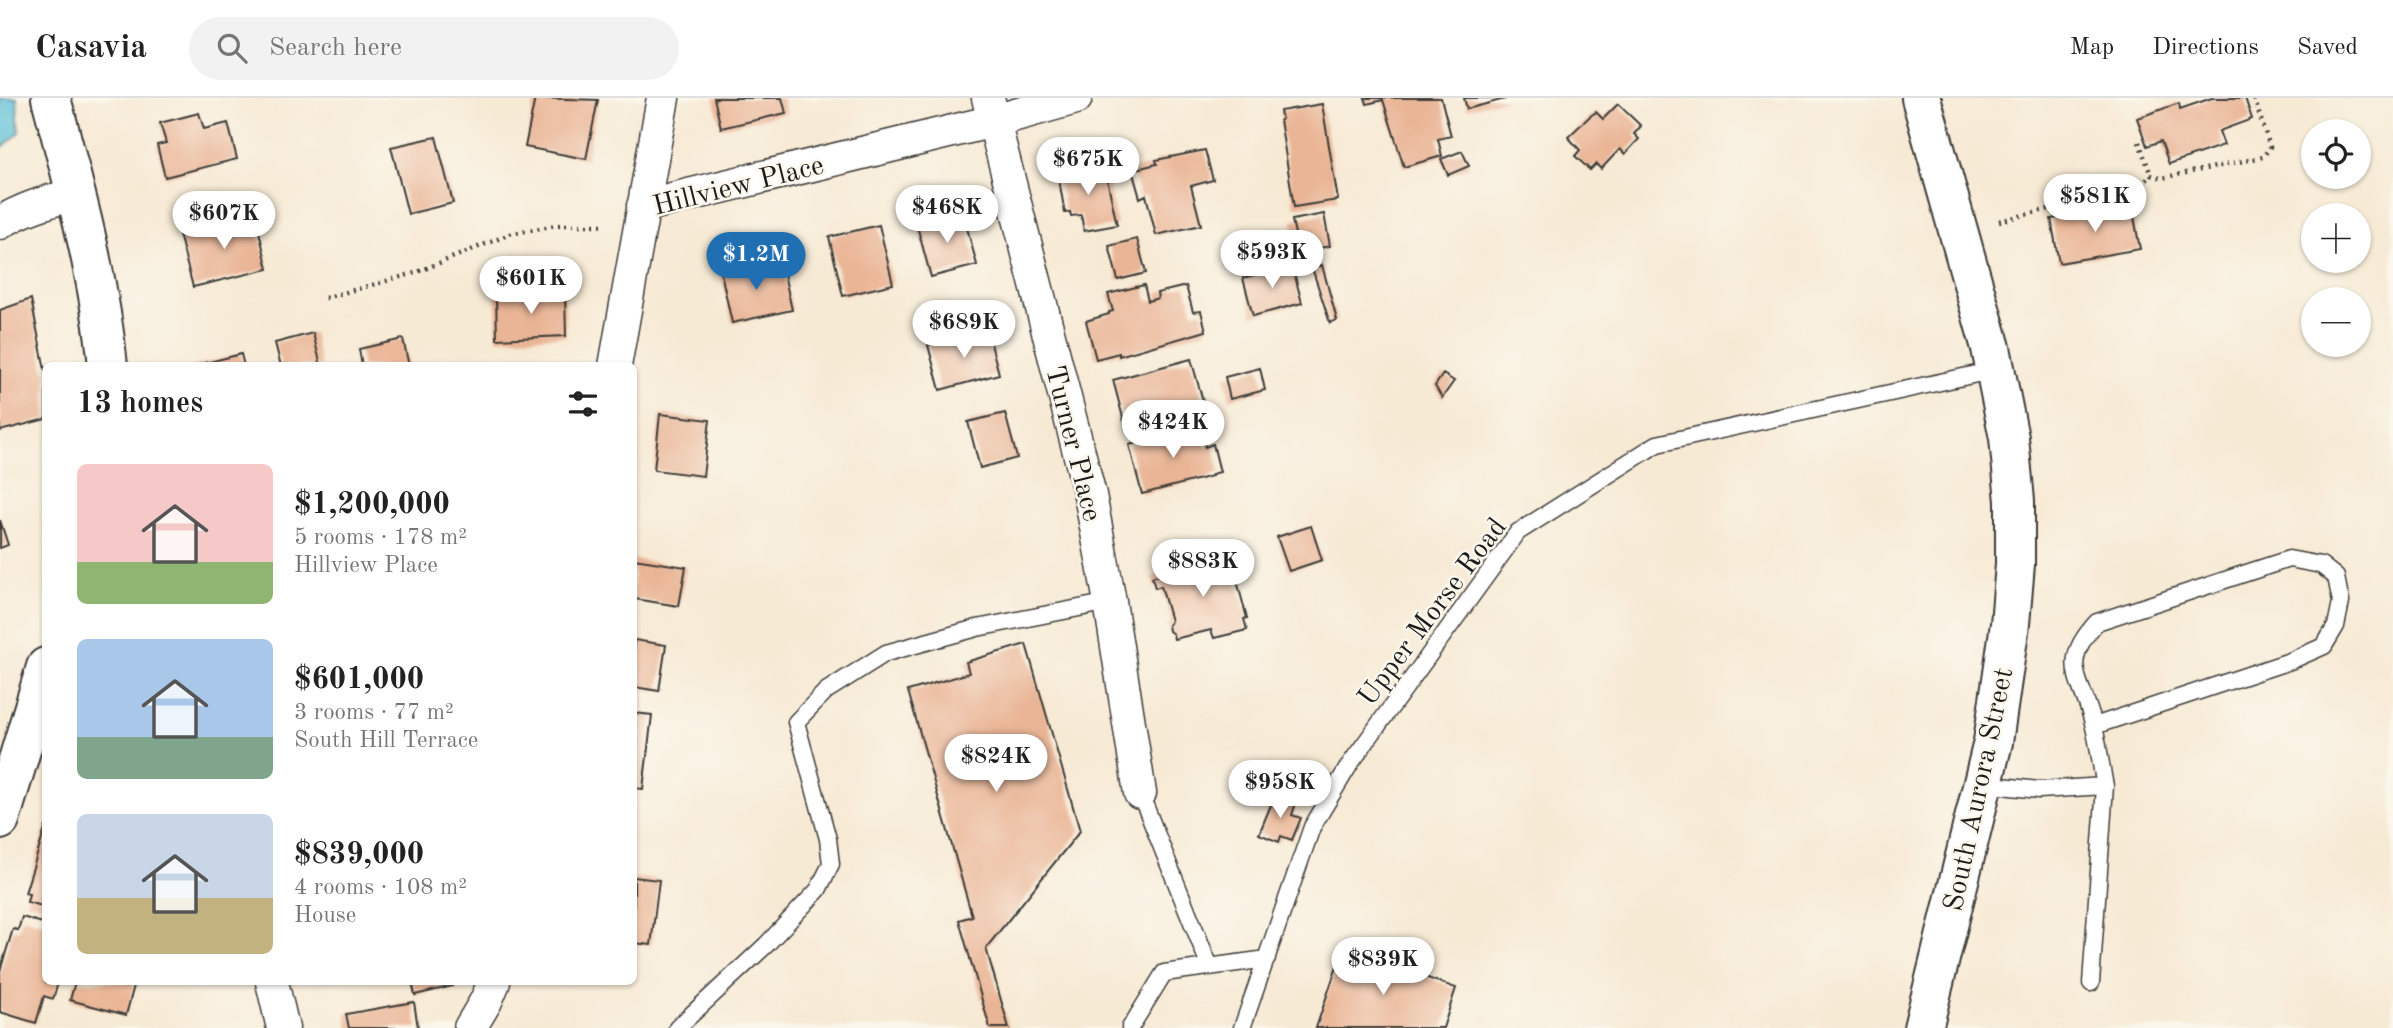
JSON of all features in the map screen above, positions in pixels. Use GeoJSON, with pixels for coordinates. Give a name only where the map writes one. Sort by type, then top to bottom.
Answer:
{"type":"FeatureCollection","features":[{"type":"Feature","properties":{"kind":"main road"},"geometry":{"type":"LineString","coordinates":[[51,98],[103,320],[108,362]]}},
{"type":"Feature","properties":{"kind":"main road","name":"South Aurora Street"},"geometry":{"type":"LineString","coordinates":[[1921,98],[1995,370],[2009,438],[2015,501],[2015,564],[2010,624],[1995,729],[1923,1028]]}},
{"type":"Feature","properties":{"kind":"main road"},"geometry":{"type":"LineString","coordinates":[[0,820],[42,680]]}},
{"type":"Feature","properties":{"kind":"street"},"geometry":{"type":"LineString","coordinates":[[616,362],[663,98]]}},
{"type":"Feature","properties":{"kind":"street","name":"Hillview Place"},"geometry":{"type":"LineString","coordinates":[[643,206],[991,110],[1076,98]]}},
{"type":"Feature","properties":{"kind":"street","name":"Turner Place"},"geometry":{"type":"LineString","coordinates":[[991,110],[1090,495],[1140,793]]}},
{"type":"Feature","properties":{"kind":"street"},"geometry":{"type":"LineString","coordinates":[[0,223],[10,216],[46,202],[75,194]]}},
{"type":"Feature","properties":{"kind":"street"},"geometry":{"type":"LineString","coordinates":[[273,985],[283,1028]]}},
{"type":"Feature","properties":{"kind":"street"},"geometry":{"type":"LineString","coordinates":[[470,1028],[492,985]]}},
{"type":"Feature","properties":{"kind":"lane","name":"Upper Morse Road"},"geometry":{"type":"LineString","coordinates":[[1242,1028],[1312,827],[1350,764],[1518,532],[1657,444],[1995,370]]}},
{"type":"Feature","properties":{"kind":"lane"},"geometry":{"type":"LineString","coordinates":[[2091,983],[2105,786],[2094,726],[2079,686],[2075,656],[2082,639],[2097,622],[2289,559],[2321,565],[2336,577],[2341,602],[2336,626],[2324,646],[2290,661],[2094,726]]}},
{"type":"Feature","properties":{"kind":"lane"},"geometry":{"type":"LineString","coordinates":[[677,1028],[766,945],[818,890],[831,864],[828,839],[796,722],[825,691],[886,653],[977,628],[1110,602]]}},
{"type":"Feature","properties":{"kind":"lane"},"geometry":{"type":"LineString","coordinates":[[1983,784],[2039,790],[2105,786]]}},
{"type":"Feature","properties":{"kind":"lane"},"geometry":{"type":"LineString","coordinates":[[1140,793],[1210,967]]}},
{"type":"Feature","properties":{"kind":"lane"},"geometry":{"type":"LineString","coordinates":[[1130,1028],[1164,972],[1267,960]]}},
{"type":"Feature","properties":{"kind":"path"},"geometry":{"type":"LineString","coordinates":[[2151,175],[2162,178],[2263,157],[2270,147],[2253,98]]}},
{"type":"Feature","properties":{"kind":"path"},"geometry":{"type":"LineString","coordinates":[[2139,142],[2151,175]]}},
{"type":"Feature","properties":{"kind":"path"},"geometry":{"type":"LineString","coordinates":[[1999,221],[2122,192],[2141,186],[2151,175]]}},
{"type":"Feature","properties":{"kind":"path","name":"Hillview Place"},"geometry":{"type":"LineString","coordinates":[[325,298],[415,273],[510,234],[556,225],[612,226],[643,206]]}},
{"type":"Feature","properties":{"kind":"water"},"geometry":{"type":"Polygon","coordinates":[[[0,98],[17,98],[19,133],[0,149],[0,98]]]}},
{"type":"Feature","properties":{"kind":"building"},"geometry":{"type":"Polygon","coordinates":[[[535,98],[598,100],[586,159],[525,147],[535,98]]]}},
{"type":"Feature","properties":{"kind":"building"},"geometry":{"type":"Polygon","coordinates":[[[714,98],[782,98],[786,113],[721,128],[714,98]]]}},
{"type":"Feature","properties":{"kind":"building"},"geometry":{"type":"Polygon","coordinates":[[[1365,98],[1441,98],[1451,136],[1438,139],[1442,156],[1404,167],[1383,100],[1367,104],[1365,98]]]}},
{"type":"Feature","properties":{"kind":"building"},"geometry":{"type":"Polygon","coordinates":[[[1464,98],[1505,98],[1505,99],[1467,109],[1464,98]]]}},
{"type":"Feature","properties":{"kind":"building"},"geometry":{"type":"Polygon","coordinates":[[[2212,98],[2245,98],[2252,119],[2219,131],[2224,145],[2169,164],[2161,141],[2147,146],[2137,118],[2179,103],[2180,109],[2212,98]]]}},
{"type":"Feature","properties":{"kind":"building"},"geometry":{"type":"Polygon","coordinates":[[[1322,104],[1338,200],[1294,207],[1280,111],[1322,104]]]}},
{"type":"Feature","properties":{"kind":"building"},"geometry":{"type":"Polygon","coordinates":[[[1618,104],[1641,126],[1634,134],[1639,139],[1625,154],[1620,149],[1601,169],[1596,164],[1590,170],[1575,156],[1580,150],[1568,137],[1596,112],[1603,119],[1618,104]]]}},
{"type":"Feature","properties":{"kind":"building"},"geometry":{"type":"Polygon","coordinates":[[[199,113],[204,129],[228,123],[237,159],[165,177],[157,145],[166,143],[160,123],[199,113]]]}},
{"type":"Feature","properties":{"kind":"building"},"geometry":{"type":"Polygon","coordinates":[[[436,137],[453,203],[408,214],[391,147],[436,137]]]}},
{"type":"Feature","properties":{"kind":"building"},"geometry":{"type":"Polygon","coordinates":[[[1205,150],[1213,180],[1191,186],[1201,225],[1156,235],[1146,195],[1140,198],[1132,170],[1157,164],[1156,160],[1205,150]]]}},
{"type":"Feature","properties":{"kind":"building"},"geometry":{"type":"Polygon","coordinates":[[[1462,151],[1469,166],[1448,175],[1441,159],[1462,151]]]}},
{"type":"Feature","properties":{"kind":"building"},"geometry":{"type":"Polygon","coordinates":[[[1104,165],[1117,225],[1084,231],[1081,215],[1071,216],[1070,212],[1065,213],[1058,175],[1104,165]]]}},
{"type":"Feature","properties":{"kind":"building"},"geometry":{"type":"Polygon","coordinates":[[[2132,206],[2140,249],[2059,263],[2051,219],[2132,206]]]}},
{"type":"Feature","properties":{"kind":"building"},"geometry":{"type":"Polygon","coordinates":[[[963,213],[977,265],[931,277],[917,226],[963,213]]]}},
{"type":"Feature","properties":{"kind":"building"},"geometry":{"type":"Polygon","coordinates":[[[1324,214],[1330,246],[1299,252],[1292,220],[1324,214]]]}},
{"type":"Feature","properties":{"kind":"building"},"geometry":{"type":"Polygon","coordinates":[[[255,215],[268,269],[193,287],[179,234],[255,215]]]}},
{"type":"Feature","properties":{"kind":"building"},"geometry":{"type":"Polygon","coordinates":[[[879,225],[893,284],[843,296],[829,237],[879,225]]]}},
{"type":"Feature","properties":{"kind":"building"},"geometry":{"type":"Polygon","coordinates":[[[1137,239],[1146,273],[1118,280],[1109,246],[1137,239]]]}},
{"type":"Feature","properties":{"kind":"building"},"geometry":{"type":"Polygon","coordinates":[[[781,260],[792,310],[732,323],[721,273],[781,260]]]}},
{"type":"Feature","properties":{"kind":"building"},"geometry":{"type":"Polygon","coordinates":[[[1292,265],[1302,303],[1253,316],[1243,278],[1292,265]]]}},
{"type":"Feature","properties":{"kind":"building"},"geometry":{"type":"Polygon","coordinates":[[[1322,265],[1337,320],[1330,323],[1312,268],[1322,265]]]}},
{"type":"Feature","properties":{"kind":"building"},"geometry":{"type":"Polygon","coordinates":[[[1144,285],[1148,301],[1158,298],[1157,293],[1186,286],[1193,312],[1201,311],[1206,331],[1119,356],[1119,353],[1096,359],[1086,321],[1113,311],[1108,294],[1144,285]]]}},
{"type":"Feature","properties":{"kind":"building"},"geometry":{"type":"Polygon","coordinates":[[[565,294],[566,336],[497,339],[496,296],[565,294]]]}},
{"type":"Feature","properties":{"kind":"building"},"geometry":{"type":"Polygon","coordinates":[[[31,299],[43,362],[42,420],[0,431],[0,310],[31,299]]]}},
{"type":"Feature","properties":{"kind":"building"},"geometry":{"type":"Polygon","coordinates":[[[987,329],[999,374],[940,390],[928,345],[987,329]]]}},
{"type":"Feature","properties":{"kind":"building"},"geometry":{"type":"Polygon","coordinates":[[[313,333],[320,362],[280,362],[275,343],[313,333]]]}},
{"type":"Feature","properties":{"kind":"building"},"geometry":{"type":"Polygon","coordinates":[[[403,339],[408,362],[361,362],[359,349],[403,339]]]}},
{"type":"Feature","properties":{"kind":"building"},"geometry":{"type":"Polygon","coordinates":[[[241,354],[243,362],[209,362],[241,354]]]}},
{"type":"Feature","properties":{"kind":"building"},"geometry":{"type":"Polygon","coordinates":[[[1191,359],[1205,408],[1126,429],[1113,380],[1191,359]]]}},
{"type":"Feature","properties":{"kind":"building"},"geometry":{"type":"Polygon","coordinates":[[[1260,368],[1265,390],[1230,399],[1225,377],[1260,368]]]}},
{"type":"Feature","properties":{"kind":"building"},"geometry":{"type":"Polygon","coordinates":[[[1443,374],[1454,381],[1442,398],[1435,386],[1443,374]]]}},
{"type":"Feature","properties":{"kind":"building"},"geometry":{"type":"Polygon","coordinates":[[[1005,413],[1017,458],[980,468],[968,422],[1005,413]]]}},
{"type":"Feature","properties":{"kind":"building"},"geometry":{"type":"Polygon","coordinates":[[[660,414],[710,420],[703,476],[654,470],[660,414]]]}},
{"type":"Feature","properties":{"kind":"building"},"geometry":{"type":"Polygon","coordinates":[[[1199,427],[1205,447],[1213,444],[1220,472],[1142,494],[1129,445],[1199,427]]]}},
{"type":"Feature","properties":{"kind":"building"},"geometry":{"type":"Polygon","coordinates":[[[0,520],[8,545],[0,548],[0,520]]]}},
{"type":"Feature","properties":{"kind":"building"},"geometry":{"type":"Polygon","coordinates":[[[1311,526],[1322,560],[1289,571],[1277,537],[1311,526]]]}},
{"type":"Feature","properties":{"kind":"building"},"geometry":{"type":"Polygon","coordinates":[[[1224,557],[1225,561],[1231,559],[1247,618],[1244,619],[1247,630],[1214,638],[1211,630],[1174,639],[1169,631],[1168,625],[1171,621],[1161,586],[1155,588],[1152,577],[1224,557]]]}},
{"type":"Feature","properties":{"kind":"building"},"geometry":{"type":"Polygon","coordinates":[[[637,559],[686,567],[679,606],[637,599],[637,559]]]}},
{"type":"Feature","properties":{"kind":"building"},"geometry":{"type":"Polygon","coordinates":[[[637,640],[666,645],[659,691],[637,687],[637,640]]]}},
{"type":"Feature","properties":{"kind":"building"},"geometry":{"type":"Polygon","coordinates":[[[1026,644],[1080,831],[986,948],[1009,1028],[990,1028],[959,920],[972,916],[908,691],[969,673],[966,662],[1026,644]]]}},
{"type":"Feature","properties":{"kind":"building"},"geometry":{"type":"Polygon","coordinates":[[[637,713],[652,715],[643,789],[637,788],[637,713]]]}},
{"type":"Feature","properties":{"kind":"building"},"geometry":{"type":"Polygon","coordinates":[[[1275,795],[1296,803],[1292,815],[1301,818],[1292,840],[1281,836],[1279,842],[1259,834],[1275,795]]]}},
{"type":"Feature","properties":{"kind":"building"},"geometry":{"type":"Polygon","coordinates":[[[42,839],[42,906],[27,902],[29,894],[25,893],[42,839]]]}},
{"type":"Feature","properties":{"kind":"building"},"geometry":{"type":"Polygon","coordinates":[[[637,877],[659,880],[651,945],[637,943],[637,877]]]}},
{"type":"Feature","properties":{"kind":"building"},"geometry":{"type":"Polygon","coordinates":[[[22,917],[42,923],[42,985],[57,985],[53,999],[44,996],[36,1023],[0,1012],[0,971],[13,929],[18,930],[22,917]]]}},
{"type":"Feature","properties":{"kind":"building"},"geometry":{"type":"Polygon","coordinates":[[[1343,948],[1456,988],[1443,1028],[1316,1028],[1343,948]]]}},
{"type":"Feature","properties":{"kind":"building"},"geometry":{"type":"Polygon","coordinates":[[[74,985],[134,985],[126,1015],[70,1000],[74,985]]]}},
{"type":"Feature","properties":{"kind":"building"},"geometry":{"type":"Polygon","coordinates":[[[413,985],[453,985],[453,986],[415,995],[413,985]]]}},
{"type":"Feature","properties":{"kind":"building"},"geometry":{"type":"Polygon","coordinates":[[[414,1002],[418,1028],[349,1028],[346,1014],[414,1002]]]}}]}
